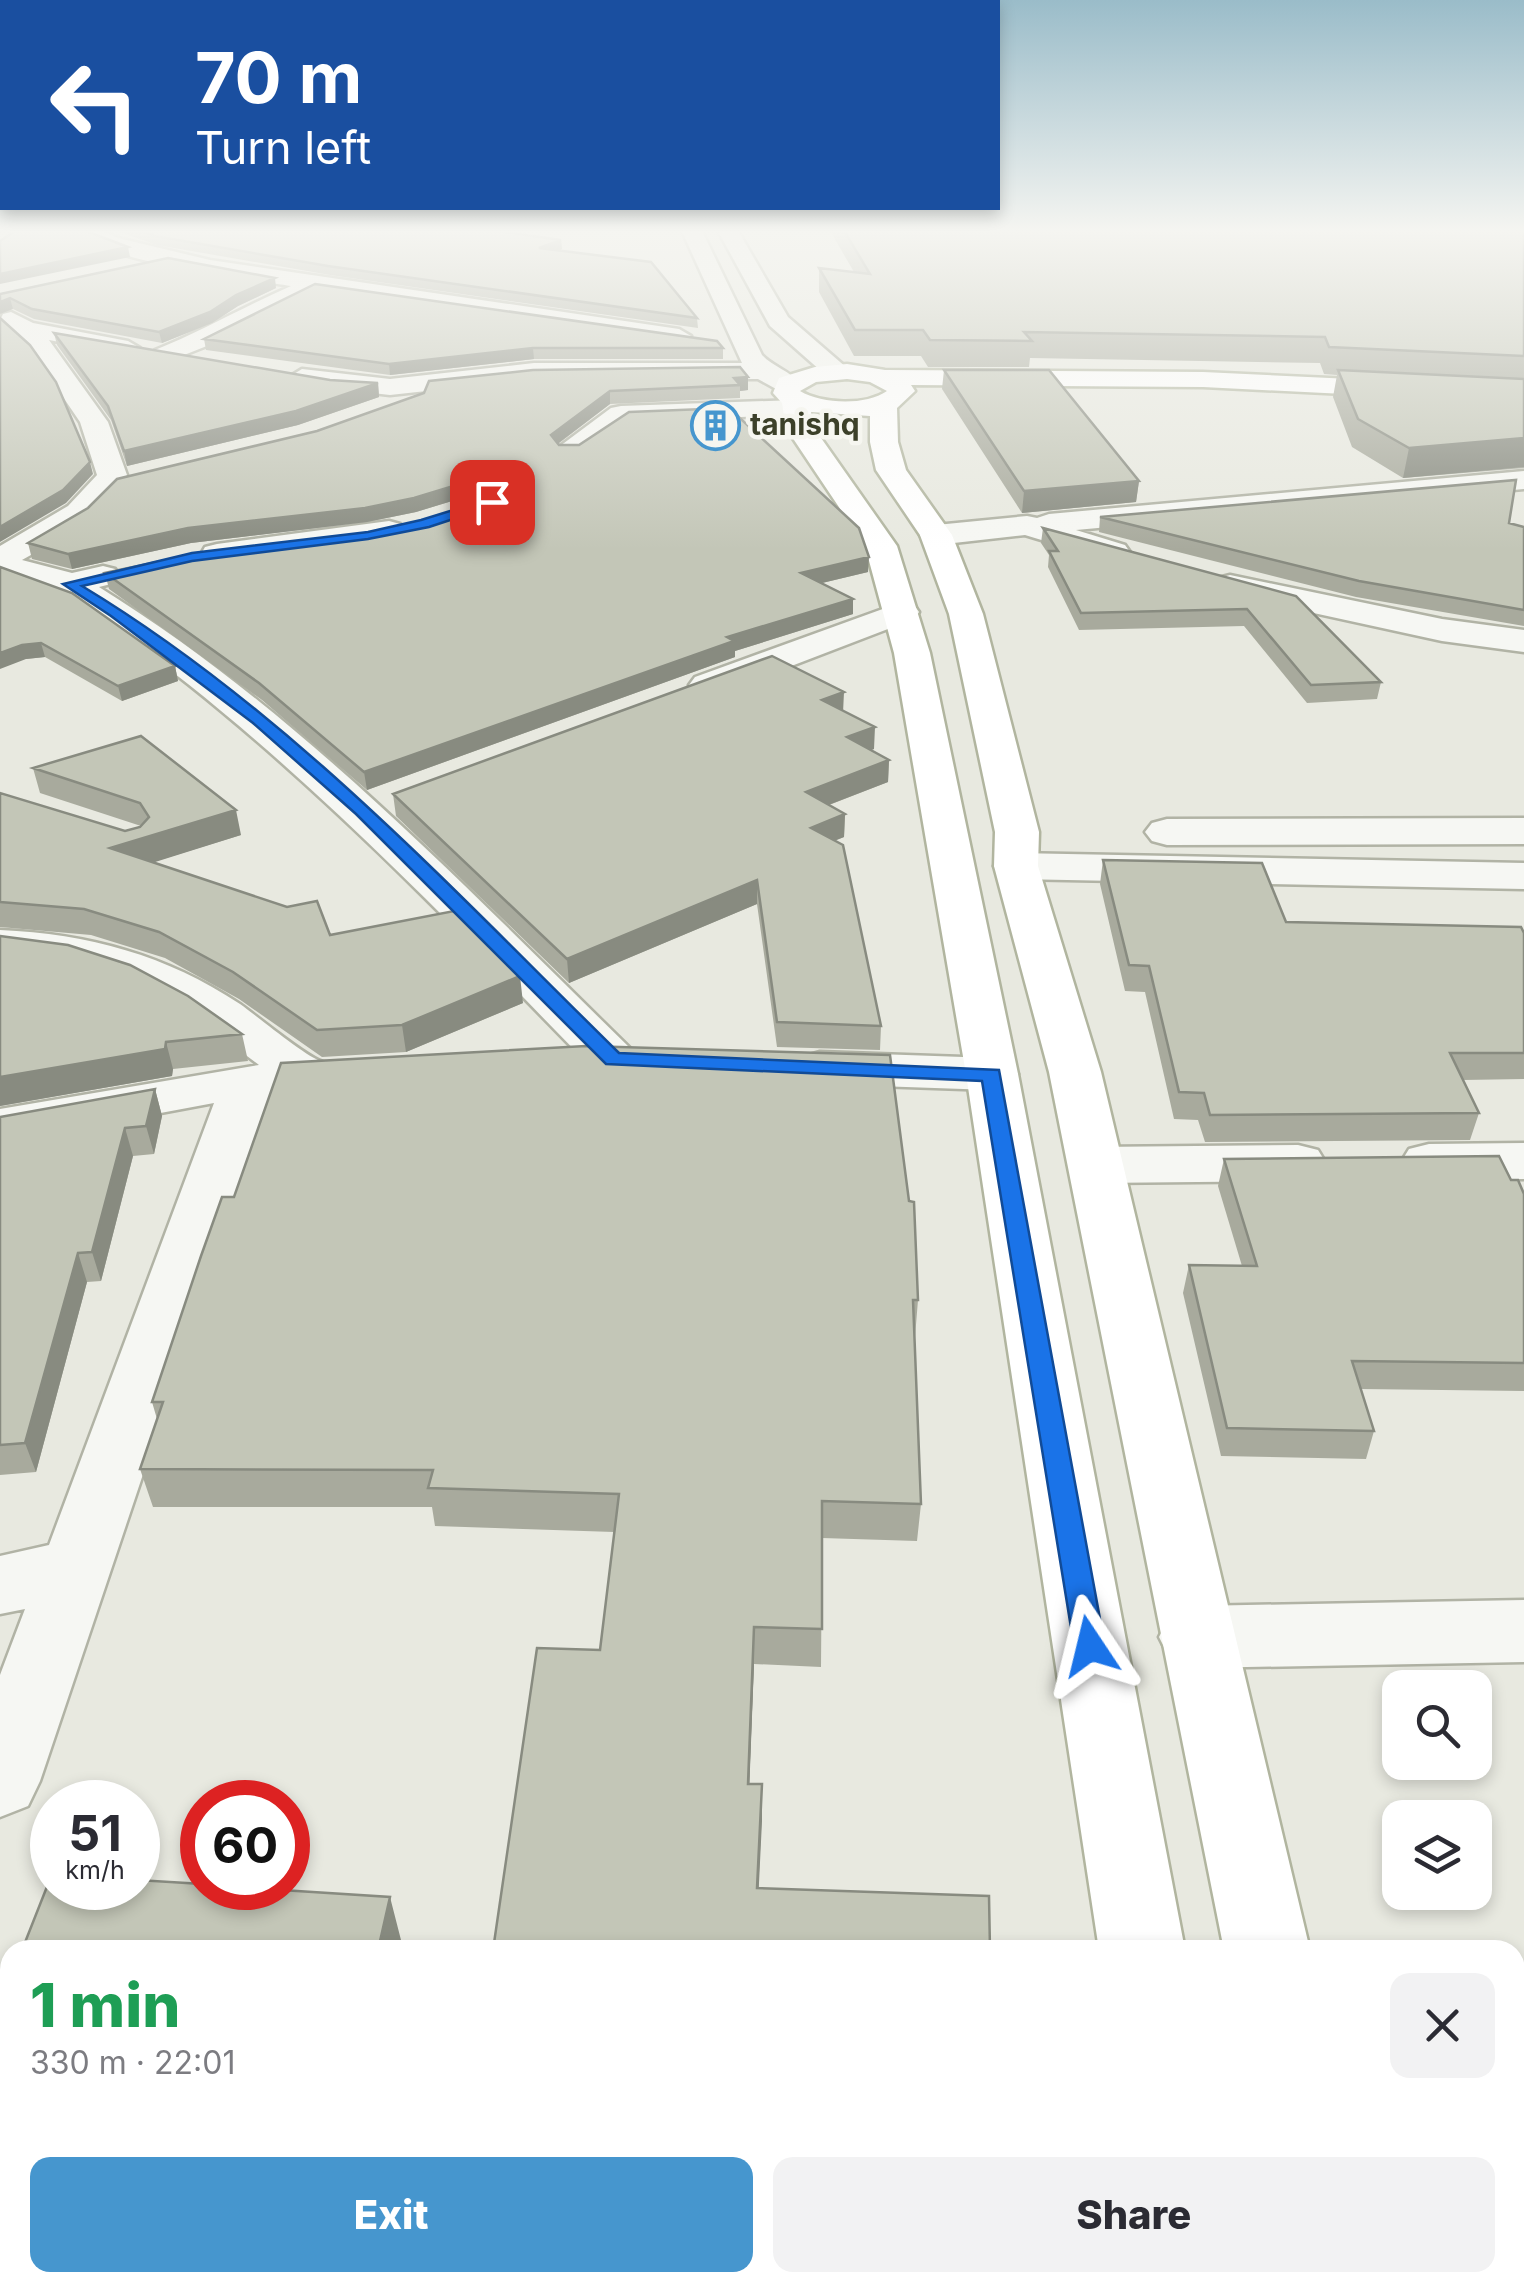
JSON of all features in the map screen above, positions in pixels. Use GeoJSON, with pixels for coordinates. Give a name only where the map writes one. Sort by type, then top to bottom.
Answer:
{"type":"FeatureCollection","features":[{"type":"Feature","properties":{"kind":"main road"},"geometry":{"type":"LineString","coordinates":[[796,387],[837,408],[887,393],[993,375],[1273,381],[1524,396]]}},
{"type":"Feature","properties":{"kind":"main road"},"geometry":{"type":"LineString","coordinates":[[796,387],[887,393],[1285,397],[1524,411]]}},
{"type":"Feature","properties":{"kind":"main road"},"geometry":{"type":"LineString","coordinates":[[796,387],[800,428],[881,546],[902,612],[992,1074],[1140,1940]]}},
{"type":"Feature","properties":{"kind":"main road"},"geometry":{"type":"LineString","coordinates":[[887,393],[884,442],[891,470],[936,535],[966,614],[1016,849],[1096,1164],[1264,1940]]}},
{"type":"Feature","properties":{"kind":"street"},"geometry":{"type":"LineString","coordinates":[[33,336],[94,422],[112,476],[110,483]]}},
{"type":"Feature","properties":{"kind":"street"},"geometry":{"type":"LineString","coordinates":[[58,336],[204,362]]}},
{"type":"Feature","properties":{"kind":"street"},"geometry":{"type":"LineString","coordinates":[[164,355],[213,336]]}},
{"type":"Feature","properties":{"kind":"street"},"geometry":{"type":"LineString","coordinates":[[676,336],[746,346]]}},
{"type":"Feature","properties":{"kind":"street"},"geometry":{"type":"LineString","coordinates":[[741,336],[746,346],[796,387]]}},
{"type":"Feature","properties":{"kind":"street"},"geometry":{"type":"LineString","coordinates":[[782,336],[796,387]]}},
{"type":"Feature","properties":{"kind":"street"},"geometry":{"type":"LineString","coordinates":[[278,374],[390,387],[552,370],[687,371],[796,387]]}},
{"type":"Feature","properties":{"kind":"street"},"geometry":{"type":"LineString","coordinates":[[372,412],[464,379]]}},
{"type":"Feature","properties":{"kind":"street"},"geometry":{"type":"LineString","coordinates":[[570,449],[621,414],[796,387]]}},
{"type":"Feature","properties":{"kind":"street"},"geometry":{"type":"LineString","coordinates":[[0,562],[66,520],[110,483],[140,476]]}},
{"type":"Feature","properties":{"kind":"street"},"geometry":{"type":"LineString","coordinates":[[936,535],[1521,490]]}},
{"type":"Feature","properties":{"kind":"street"},"geometry":{"type":"LineString","coordinates":[[192,557],[368,536],[424,524]]}},
{"type":"Feature","properties":{"kind":"street"},"geometry":{"type":"LineString","coordinates":[[1027,525],[1150,563]]}},
{"type":"Feature","properties":{"kind":"street"},"geometry":{"type":"LineString","coordinates":[[0,562],[70,584],[116,612],[380,804],[633,1060],[559,1064]]}},
{"type":"Feature","properties":{"kind":"street"},"geometry":{"type":"LineString","coordinates":[[70,584],[136,568]]}},
{"type":"Feature","properties":{"kind":"street"},"geometry":{"type":"LineString","coordinates":[[1202,577],[1442,630],[1524,641]]}},
{"type":"Feature","properties":{"kind":"street"},"geometry":{"type":"LineString","coordinates":[[671,699],[902,612]]}},
{"type":"Feature","properties":{"kind":"street"},"geometry":{"type":"LineString","coordinates":[[1016,849],[1524,831]]}},
{"type":"Feature","properties":{"kind":"street"},"geometry":{"type":"LineString","coordinates":[[1016,849],[1524,876]]}},
{"type":"Feature","properties":{"kind":"street"},"geometry":{"type":"LineString","coordinates":[[0,944],[64,948],[122,962],[196,997],[280,1080]]}},
{"type":"Feature","properties":{"kind":"street"},"geometry":{"type":"LineString","coordinates":[[773,1066],[992,1074]]}},
{"type":"Feature","properties":{"kind":"street"},"geometry":{"type":"LineString","coordinates":[[0,1126],[280,1080],[398,1074]]}},
{"type":"Feature","properties":{"kind":"street"},"geometry":{"type":"LineString","coordinates":[[0,1781],[76,1568],[280,1080]]}},
{"type":"Feature","properties":{"kind":"street"},"geometry":{"type":"LineString","coordinates":[[1096,1164],[1524,1161]]}},
{"type":"Feature","properties":{"kind":"street"},"geometry":{"type":"LineString","coordinates":[[0,1585],[76,1568]]}},
{"type":"Feature","properties":{"kind":"street"},"geometry":{"type":"LineString","coordinates":[[1196,1637],[1524,1630]]}},
{"type":"Feature","properties":{"kind":"building"},"geometry":{"type":"Polygon","coordinates":[[[0,336],[20,336],[56,382],[90,462],[63,490],[0,527],[0,336]]]}},
{"type":"Feature","properties":{"kind":"building"},"geometry":{"type":"Polygon","coordinates":[[[56,336],[330,380],[378,383],[296,411],[124,451],[108,406],[56,336]]]}},
{"type":"Feature","properties":{"kind":"building"},"geometry":{"type":"Polygon","coordinates":[[[210,336],[681,336],[717,341],[723,348],[533,348],[389,364],[204,339],[210,336]]]}},
{"type":"Feature","properties":{"kind":"building"},"geometry":{"type":"Polygon","coordinates":[[[927,336],[1028,336],[1032,341],[930,340],[927,336]]]}},
{"type":"Feature","properties":{"kind":"building"},"geometry":{"type":"Polygon","coordinates":[[[1262,336],[1524,336],[1524,356],[1329,347],[1325,337],[1262,336]]]}},
{"type":"Feature","properties":{"kind":"building"},"geometry":{"type":"Polygon","coordinates":[[[740,367],[748,377],[734,378],[740,385],[610,391],[551,435],[559,445],[579,445],[629,412],[729,408],[859,528],[869,557],[801,573],[853,599],[727,637],[734,641],[364,772],[259,683],[105,573],[190,555],[366,535],[434,520],[526,490],[532,479],[526,471],[513,468],[414,498],[365,508],[188,528],[68,554],[28,543],[88,508],[117,479],[317,431],[424,393],[429,381],[533,370],[740,367]]]}},
{"type":"Feature","properties":{"kind":"building"},"geometry":{"type":"Polygon","coordinates":[[[944,370],[1049,370],[1139,481],[1024,491],[944,370]]]}},
{"type":"Feature","properties":{"kind":"building"},"geometry":{"type":"Polygon","coordinates":[[[1338,370],[1524,379],[1524,438],[1409,448],[1358,419],[1338,370]]]}},
{"type":"Feature","properties":{"kind":"building"},"geometry":{"type":"Polygon","coordinates":[[[1516,480],[1509,523],[1524,527],[1524,610],[1359,581],[1100,517],[1516,480]]]}},
{"type":"Feature","properties":{"kind":"building"},"geometry":{"type":"Polygon","coordinates":[[[1043,528],[1296,596],[1381,682],[1311,685],[1247,609],[1081,613],[1049,551],[1058,551],[1043,528]]]}},
{"type":"Feature","properties":{"kind":"building"},"geometry":{"type":"Polygon","coordinates":[[[0,567],[72,593],[175,666],[118,686],[41,643],[0,653],[0,567]]]}},
{"type":"Feature","properties":{"kind":"building"},"geometry":{"type":"Polygon","coordinates":[[[772,656],[844,692],[822,700],[875,727],[847,737],[889,760],[806,792],[845,814],[811,828],[843,845],[881,1026],[777,1022],[757,880],[567,959],[393,794],[772,656]]]}},
{"type":"Feature","properties":{"kind":"building"},"geometry":{"type":"Polygon","coordinates":[[[141,736],[236,810],[110,848],[287,907],[317,901],[330,935],[454,911],[520,976],[402,1025],[317,1030],[233,972],[159,932],[84,909],[0,902],[0,793],[125,831],[140,827],[149,817],[140,803],[33,768],[141,736]]]}},
{"type":"Feature","properties":{"kind":"building"},"geometry":{"type":"Polygon","coordinates":[[[1103,860],[1262,863],[1286,922],[1521,927],[1524,1053],[1450,1053],[1479,1113],[1210,1115],[1204,1093],[1179,1092],[1149,966],[1129,965],[1103,860]]]}},
{"type":"Feature","properties":{"kind":"building"},"geometry":{"type":"Polygon","coordinates":[[[0,936],[68,945],[130,965],[188,996],[242,1034],[166,1042],[165,1049],[0,1077],[0,936]]]}},
{"type":"Feature","properties":{"kind":"building"},"geometry":{"type":"Polygon","coordinates":[[[586,1046],[890,1055],[909,1201],[914,1202],[918,1300],[913,1300],[921,1504],[822,1501],[822,1629],[754,1627],[748,1784],[762,1784],[757,1888],[989,1896],[990,1940],[494,1940],[537,1648],[600,1650],[619,1494],[428,1488],[433,1470],[140,1469],[163,1402],[152,1402],[201,1256],[222,1197],[234,1197],[281,1063],[586,1046]]]}},
{"type":"Feature","properties":{"kind":"building"},"geometry":{"type":"Polygon","coordinates":[[[155,1089],[146,1126],[125,1128],[92,1252],[78,1253],[25,1443],[0,1445],[0,1117],[155,1089]]]}},
{"type":"Feature","properties":{"kind":"building"},"geometry":{"type":"Polygon","coordinates":[[[1499,1156],[1511,1180],[1518,1180],[1524,1194],[1524,1363],[1352,1361],[1374,1431],[1227,1428],[1189,1265],[1257,1266],[1224,1159],[1499,1156]]]}},
{"type":"Feature","properties":{"kind":"building"},"geometry":{"type":"Polygon","coordinates":[[[160,1881],[180,1883],[180,1910],[310,1910],[310,1892],[390,1897],[380,1940],[26,1940],[38,1910],[160,1910],[160,1881]]]}},
{"type":"Feature","properties":{"kind":"place","name":"tanishq"},"geometry":{"type":"Point","coordinates":[715,425]}},
{"type":"Feature","properties":{"kind":"route"},"geometry":{"type":"LineString","coordinates":[[492,502],[424,524],[368,536],[192,557],[70,584],[116,612],[259,719],[362,810],[613,1060],[992,1074],[1090,1646]]}}]}
